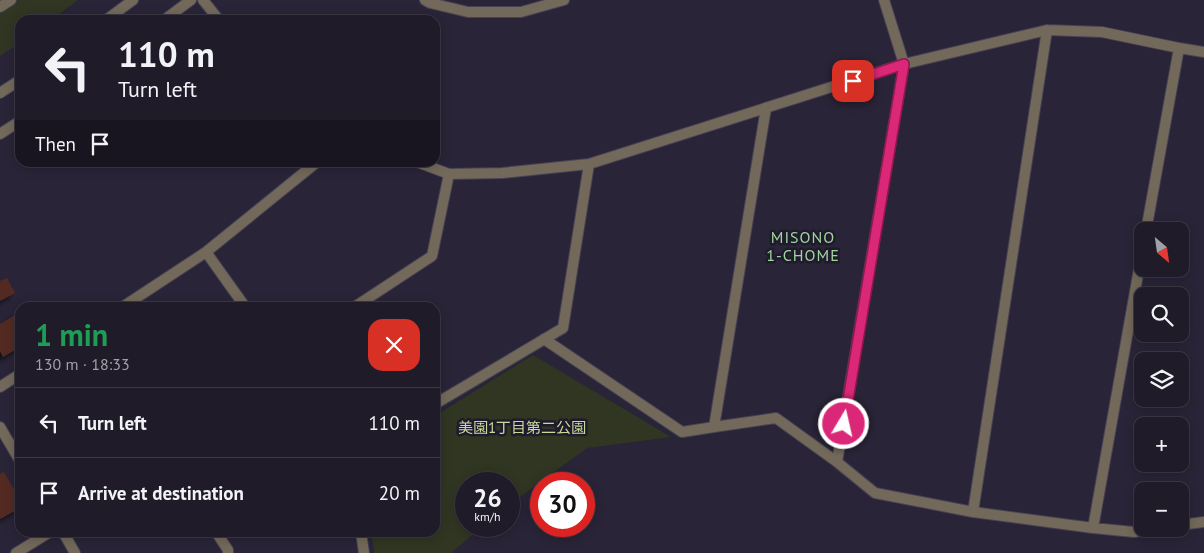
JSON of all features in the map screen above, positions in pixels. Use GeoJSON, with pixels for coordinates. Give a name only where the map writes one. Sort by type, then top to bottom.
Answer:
{"type":"FeatureCollection","features":[{"type":"Feature","properties":{"kind":"street"},"geometry":{"type":"LineString","coordinates":[[0,7],[11,0]]}},
{"type":"Feature","properties":{"kind":"street"},"geometry":{"type":"LineString","coordinates":[[113,15],[133,0]]}},
{"type":"Feature","properties":{"kind":"street"},"geometry":{"type":"LineString","coordinates":[[171,15],[191,0]]}},
{"type":"Feature","properties":{"kind":"street"},"geometry":{"type":"LineString","coordinates":[[203,0],[215,15]]}},
{"type":"Feature","properties":{"kind":"street"},"geometry":{"type":"LineString","coordinates":[[425,0],[430,3],[468,12],[521,12],[564,0]]}},
{"type":"Feature","properties":{"kind":"street"},"geometry":{"type":"LineString","coordinates":[[838,462],[904,64],[884,0]]}},
{"type":"Feature","properties":{"kind":"street"},"geometry":{"type":"LineString","coordinates":[[973,512],[1047,30]]}},
{"type":"Feature","properties":{"kind":"street"},"geometry":{"type":"LineString","coordinates":[[430,167],[449,174],[502,172],[589,164],[904,64],[1047,30],[1102,32],[1204,52]]}},
{"type":"Feature","properties":{"kind":"street"},"geometry":{"type":"LineString","coordinates":[[1148,222],[1179,48]]}},
{"type":"Feature","properties":{"kind":"street"},"geometry":{"type":"LineString","coordinates":[[0,93],[15,83]]}},
{"type":"Feature","properties":{"kind":"street"},"geometry":{"type":"LineString","coordinates":[[714,427],[766,108]]}},
{"type":"Feature","properties":{"kind":"street"},"geometry":{"type":"LineString","coordinates":[[0,134],[15,124]]}},
{"type":"Feature","properties":{"kind":"street"},"geometry":{"type":"LineString","coordinates":[[440,401],[563,328],[589,164]]}},
{"type":"Feature","properties":{"kind":"street"},"geometry":{"type":"LineString","coordinates":[[130,302],[206,252],[311,167]]}},
{"type":"Feature","properties":{"kind":"street"},"geometry":{"type":"LineString","coordinates":[[362,302],[432,256],[449,174]]}},
{"type":"Feature","properties":{"kind":"street"},"geometry":{"type":"LineString","coordinates":[[206,252],[242,302]]}},
{"type":"Feature","properties":{"kind":"street"},"geometry":{"type":"LineString","coordinates":[[1093,528],[1137,278]]}},
{"type":"Feature","properties":{"kind":"street"},"geometry":{"type":"LineString","coordinates":[[544,339],[682,432],[776,418],[838,462],[875,492],[973,512],[1134,532]]}},
{"type":"Feature","properties":{"kind":"street"},"geometry":{"type":"LineString","coordinates":[[0,387],[15,377]]}},
{"type":"Feature","properties":{"kind":"street"},"geometry":{"type":"LineString","coordinates":[[0,428],[15,453]]}},
{"type":"Feature","properties":{"kind":"street"},"geometry":{"type":"LineString","coordinates":[[1189,524],[1204,522]]}},
{"type":"Feature","properties":{"kind":"street"},"geometry":{"type":"LineString","coordinates":[[16,553],[42,537]]}},
{"type":"Feature","properties":{"kind":"street"},"geometry":{"type":"LineString","coordinates":[[66,537],[76,553]]}},
{"type":"Feature","properties":{"kind":"street"},"geometry":{"type":"LineString","coordinates":[[219,537],[228,553]]}},
{"type":"Feature","properties":{"kind":"street"},"geometry":{"type":"LineString","coordinates":[[362,537],[364,553]]}},
{"type":"Feature","properties":{"kind":"green space"},"geometry":{"type":"Polygon","coordinates":[[[0,0],[78,0],[58,15],[15,15],[15,46],[0,56],[0,0]]]}},
{"type":"Feature","properties":{"kind":"green space","name":"美園1丁目第二公園"},"geometry":{"type":"Polygon","coordinates":[[[533,355],[671,437],[587,448],[554,472],[530,472],[530,490],[520,497],[520,472],[455,472],[455,537],[470,537],[451,553],[374,553],[372,537],[440,537],[440,413],[533,355]]]}},
{"type":"Feature","properties":{"kind":"building"},"geometry":{"type":"Polygon","coordinates":[[[7,278],[15,293],[0,301],[0,281],[7,278]]]}},
{"type":"Feature","properties":{"kind":"building"},"geometry":{"type":"Polygon","coordinates":[[[15,315],[15,350],[3,357],[0,351],[0,324],[15,315]]]}},
{"type":"Feature","properties":{"kind":"building"},"geometry":{"type":"Polygon","coordinates":[[[4,472],[15,491],[15,511],[0,519],[0,474],[4,472]]]}},
{"type":"Feature","properties":{"kind":"district","name":"MISONO 1-CHOME"},"geometry":{"type":"Point","coordinates":[803,246]}},
{"type":"Feature","properties":{"kind":"route"},"geometry":{"type":"LineString","coordinates":[[844,424],[904,64],[853,81]]}}]}
